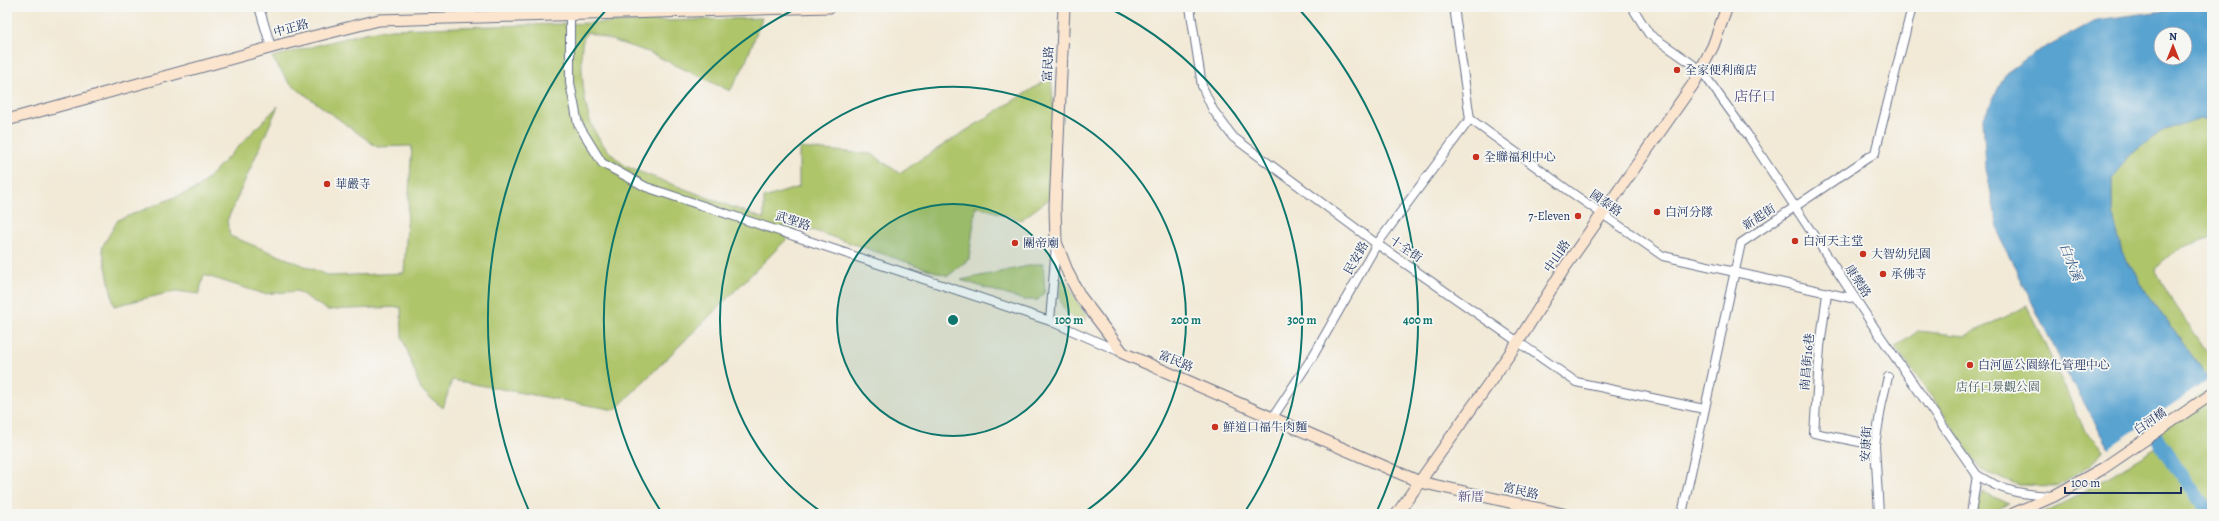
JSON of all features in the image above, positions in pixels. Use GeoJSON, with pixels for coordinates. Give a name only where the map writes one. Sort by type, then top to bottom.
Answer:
{"type":"FeatureCollection","features":[{"type":"Feature","properties":{"kind":"main road","name":"中正路"},"geometry":{"type":"LineString","coordinates":[[7,120],[271,47],[379,20],[830,7]]}},
{"type":"Feature","properties":{"kind":"main road","name":"富民路"},"geometry":{"type":"LineString","coordinates":[[1064,7],[1055,207],[1056,242],[1068,272],[1080,296],[1123,353],[1420,482],[1563,514]]}},
{"type":"Feature","properties":{"kind":"main road","name":"中山路"},"geometry":{"type":"LineString","coordinates":[[1397,514],[1458,424],[1518,342],[1563,270],[1603,215],[1694,83],[1713,46],[1727,7]]}},
{"type":"Feature","properties":{"kind":"main road","name":"白河橋"},"geometry":{"type":"LineString","coordinates":[[2054,496],[2102,469],[2212,394]]}},
{"type":"Feature","properties":{"kind":"main road"},"geometry":{"type":"LineString","coordinates":[[2013,514],[2054,496]]}},
{"type":"Feature","properties":{"kind":"street"},"geometry":{"type":"LineString","coordinates":[[259,7],[271,47]]}},
{"type":"Feature","properties":{"kind":"street","name":"十全街"},"geometry":{"type":"LineString","coordinates":[[1190,7],[1202,86],[1220,120],[1233,136],[1378,244],[1576,382],[1704,409]]}},
{"type":"Feature","properties":{"kind":"street"},"geometry":{"type":"LineString","coordinates":[[1454,7],[1470,119]]}},
{"type":"Feature","properties":{"kind":"street","name":"康樂路"},"geometry":{"type":"LineString","coordinates":[[1632,7],[1649,34],[1701,70],[1747,134],[1855,299],[1977,475],[1996,487],[2022,495],[2054,496]]}},
{"type":"Feature","properties":{"kind":"street","name":"新起街"},"geometry":{"type":"LineString","coordinates":[[1682,514],[1741,243],[1875,153],[1912,7]]}},
{"type":"Feature","properties":{"kind":"street","name":"武聖路"},"geometry":{"type":"LineString","coordinates":[[570,15],[570,83],[578,124],[602,163],[646,187],[1050,321],[1123,353]]}},
{"type":"Feature","properties":{"kind":"street","name":"民安路"},"geometry":{"type":"LineString","coordinates":[[1273,417],[1312,356],[1378,244],[1470,119]]}},
{"type":"Feature","properties":{"kind":"street","name":"國泰路"},"geometry":{"type":"LineString","coordinates":[[1470,119],[1603,215],[1663,256],[1827,294],[1855,299]]}},
{"type":"Feature","properties":{"kind":"street"},"geometry":{"type":"LineString","coordinates":[[1050,321],[1056,242]]}},
{"type":"Feature","properties":{"kind":"street","name":"南昌街16巷"},"geometry":{"type":"LineString","coordinates":[[1827,294],[1820,347],[1814,433],[1875,445]]}},
{"type":"Feature","properties":{"kind":"street","name":"安康街"},"geometry":{"type":"LineString","coordinates":[[1879,514],[1875,445],[1888,377]]}},
{"type":"Feature","properties":{"kind":"street"},"geometry":{"type":"LineString","coordinates":[[1971,514],[1977,475]]}},
{"type":"Feature","properties":{"kind":"green space"},"geometry":{"type":"Polygon","coordinates":[[[762,18],[745,64],[730,91],[648,52],[587,32],[584,37],[582,50],[582,71],[585,100],[592,125],[597,136],[605,147],[627,167],[764,219],[764,198],[799,187],[799,148],[872,154],[899,173],[1051,77],[1057,149],[1052,197],[1021,220],[976,206],[969,259],[948,276],[800,226],[615,410],[452,380],[443,408],[421,390],[402,336],[401,307],[327,310],[297,291],[264,294],[204,275],[199,294],[176,291],[114,306],[102,247],[118,220],[198,188],[278,106],[227,221],[230,236],[330,276],[404,273],[412,146],[377,147],[289,83],[272,57],[369,32],[392,29],[762,18]]]}},
{"type":"Feature","properties":{"kind":"green space"},"geometry":{"type":"Polygon","coordinates":[[[2197,119],[2212,119],[2212,237],[2178,249],[2155,269],[2170,297],[2212,359],[2212,383],[2149,297],[2122,252],[2112,213],[2112,179],[2129,155],[2162,131],[2197,119]]]}},
{"type":"Feature","properties":{"kind":"green space"},"geometry":{"type":"Polygon","coordinates":[[[1043,263],[1045,292],[1038,300],[1023,300],[961,280],[1043,263]]]}},
{"type":"Feature","properties":{"kind":"green space"},"geometry":{"type":"Polygon","coordinates":[[[1065,279],[1087,318],[1081,322],[1074,319],[1065,311],[1060,301],[1060,281],[1065,279]]]}},
{"type":"Feature","properties":{"kind":"green space","name":"店仔口景觀公園"},"geometry":{"type":"Polygon","coordinates":[[[2027,306],[2084,429],[2104,449],[2092,464],[2057,486],[2019,485],[1981,470],[1934,399],[1895,348],[1918,331],[1965,336],[2027,306]]]}},
{"type":"Feature","properties":{"kind":"green space"},"geometry":{"type":"Polygon","coordinates":[[[2212,384],[2212,514],[2041,514],[2073,498],[2161,445],[2151,430],[2212,384]]]}},
{"type":"Feature","properties":{"kind":"green space"},"geometry":{"type":"Polygon","coordinates":[[[1983,492],[2009,504],[1987,514],[1977,514],[1978,501],[1983,492]]]}},
{"type":"Feature","properties":{"kind":"water"},"geometry":{"type":"Polygon","coordinates":[[[2193,7],[2212,7],[2212,119],[2197,119],[2162,131],[2129,155],[2112,179],[2112,213],[2122,252],[2149,297],[2212,383],[2112,453],[2062,363],[2000,238],[1986,168],[1983,119],[2006,73],[2034,53],[2096,20],[2193,7]]]}},
{"type":"Feature","properties":{"kind":"pier"},"geometry":{"type":"Polygon","coordinates":[[[2211,378],[2212,386],[2152,432],[2113,454],[2110,454],[2107,449],[2211,378]]]}},
{"type":"Feature","properties":{"kind":"waterway","name":"白水溪"},"geometry":{"type":"LineString","coordinates":[[2147,423],[2178,470],[2210,514]]}},
{"type":"Feature","properties":{"kind":"place","name":"全家便利商店"},"geometry":{"type":"Point","coordinates":[1677,70]}},
{"type":"Feature","properties":{"kind":"place","name":"全聯福利中心"},"geometry":{"type":"Point","coordinates":[1476,157]}},
{"type":"Feature","properties":{"kind":"place","name":"華嚴寺"},"geometry":{"type":"Point","coordinates":[327,184]}},
{"type":"Feature","properties":{"kind":"place","name":"白河分隊"},"geometry":{"type":"Point","coordinates":[1657,212]}},
{"type":"Feature","properties":{"kind":"place","name":"7-Eleven"},"geometry":{"type":"Point","coordinates":[1578,216]}},
{"type":"Feature","properties":{"kind":"place","name":"白河天主堂"},"geometry":{"type":"Point","coordinates":[1795,241]}},
{"type":"Feature","properties":{"kind":"place","name":"關帝廟"},"geometry":{"type":"Point","coordinates":[1015,243]}},
{"type":"Feature","properties":{"kind":"place","name":"大智幼兒園"},"geometry":{"type":"Point","coordinates":[1863,254]}},
{"type":"Feature","properties":{"kind":"place","name":"承佛寺"},"geometry":{"type":"Point","coordinates":[1883,274]}},
{"type":"Feature","properties":{"kind":"place","name":"白河區公園綠化管理中心"},"geometry":{"type":"Point","coordinates":[1970,365]}},
{"type":"Feature","properties":{"kind":"place","name":"鮮道口福牛肉麵"},"geometry":{"type":"Point","coordinates":[1215,427]}},
{"type":"Feature","properties":{"kind":"district","name":"店仔口"},"geometry":{"type":"Point","coordinates":[1755,96]}},
{"type":"Feature","properties":{"kind":"district","name":"新厝"},"geometry":{"type":"Point","coordinates":[1471,496]}}]}
